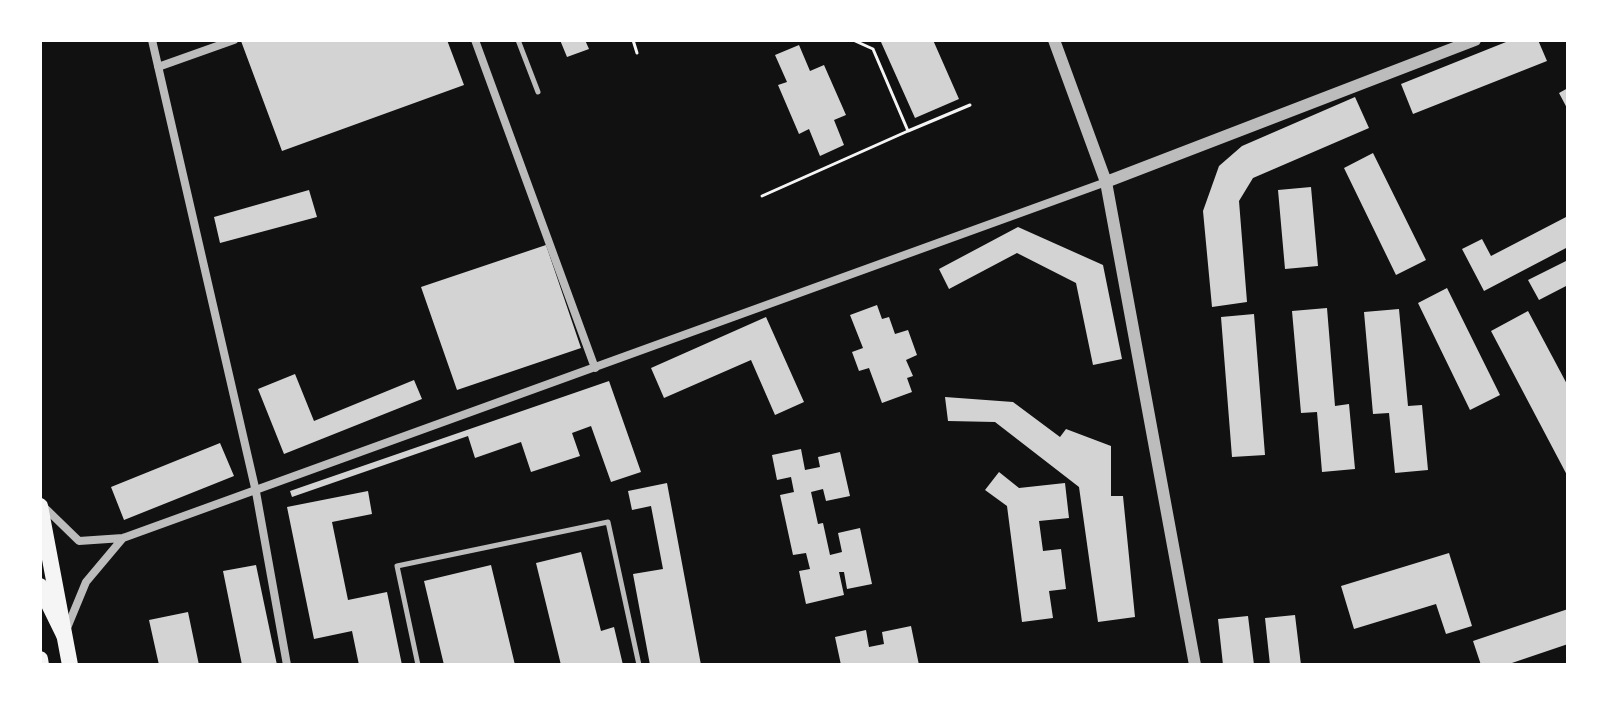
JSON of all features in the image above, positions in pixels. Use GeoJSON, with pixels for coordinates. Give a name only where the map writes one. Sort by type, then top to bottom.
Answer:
{"type":"FeatureCollection","features":[{"type":"Feature","properties":{"kind":"main road"},"geometry":{"type":"LineString","coordinates":[[40,505],[70,665]]}},
{"type":"Feature","properties":{"kind":"main road"},"geometry":{"type":"LineString","coordinates":[[40,586],[64,635]]}},
{"type":"Feature","properties":{"kind":"street"},"geometry":{"type":"LineString","coordinates":[[152,40],[256,492],[287,665]]}},
{"type":"Feature","properties":{"kind":"street"},"geometry":{"type":"LineString","coordinates":[[158,67],[234,40]]}},
{"type":"Feature","properties":{"kind":"street"},"geometry":{"type":"LineString","coordinates":[[475,40],[595,368]]}},
{"type":"Feature","properties":{"kind":"street"},"geometry":{"type":"LineString","coordinates":[[1054,40],[1106,182],[1195,665]]}},
{"type":"Feature","properties":{"kind":"street"},"geometry":{"type":"LineString","coordinates":[[40,505],[79,541],[123,538],[1106,182],[1475,40]]}},
{"type":"Feature","properties":{"kind":"street"},"geometry":{"type":"LineString","coordinates":[[64,635],[86,582],[123,538]]}},
{"type":"Feature","properties":{"kind":"lane"},"geometry":{"type":"LineString","coordinates":[[518,40],[538,92]]}},
{"type":"Feature","properties":{"kind":"lane"},"geometry":{"type":"LineString","coordinates":[[418,665],[397,566],[608,522],[639,665]]}},
{"type":"Feature","properties":{"kind":"path"},"geometry":{"type":"LineString","coordinates":[[633,40],[637,53]]}},
{"type":"Feature","properties":{"kind":"path"},"geometry":{"type":"LineString","coordinates":[[853,40],[873,49],[908,131]]}},
{"type":"Feature","properties":{"kind":"path"},"geometry":{"type":"LineString","coordinates":[[762,196],[970,105]]}},
{"type":"Feature","properties":{"kind":"building"},"geometry":{"type":"Polygon","coordinates":[[[447,40],[464,85],[282,151],[241,41],[447,40]]]}},
{"type":"Feature","properties":{"kind":"building"},"geometry":{"type":"Polygon","coordinates":[[[560,40],[585,40],[589,49],[567,57],[560,40]]]}},
{"type":"Feature","properties":{"kind":"building"},"geometry":{"type":"Polygon","coordinates":[[[933,40],[959,99],[915,118],[881,42],[933,40]]]}},
{"type":"Feature","properties":{"kind":"building"},"geometry":{"type":"Polygon","coordinates":[[[1511,40],[1538,40],[1547,61],[1413,114],[1401,84],[1511,40]]]}},
{"type":"Feature","properties":{"kind":"building"},"geometry":{"type":"Polygon","coordinates":[[[799,45],[810,71],[824,65],[846,115],[834,120],[844,145],[820,156],[809,129],[799,134],[778,85],[787,82],[775,55],[799,45]]]}},
{"type":"Feature","properties":{"kind":"building"},"geometry":{"type":"Polygon","coordinates":[[[1568,88],[1568,110],[1559,93],[1568,88]]]}},
{"type":"Feature","properties":{"kind":"building"},"geometry":{"type":"Polygon","coordinates":[[[1355,97],[1369,128],[1253,178],[1239,201],[1247,302],[1212,307],[1203,211],[1219,166],[1242,146],[1355,97]]]}},
{"type":"Feature","properties":{"kind":"building"},"geometry":{"type":"Polygon","coordinates":[[[1373,153],[1426,260],[1396,275],[1344,168],[1373,153]]]}},
{"type":"Feature","properties":{"kind":"building"},"geometry":{"type":"Polygon","coordinates":[[[1311,187],[1318,266],[1285,269],[1278,190],[1311,187]]]}},
{"type":"Feature","properties":{"kind":"building"},"geometry":{"type":"Polygon","coordinates":[[[309,190],[317,217],[220,243],[214,217],[309,190]]]}},
{"type":"Feature","properties":{"kind":"building"},"geometry":{"type":"Polygon","coordinates":[[[1568,216],[1568,247],[1484,291],[1462,249],[1482,239],[1491,256],[1568,216]]]}},
{"type":"Feature","properties":{"kind":"building"},"geometry":{"type":"Polygon","coordinates":[[[1018,227],[1103,265],[1122,359],[1093,365],[1076,283],[1017,253],[949,289],[939,269],[1018,227]]]}},
{"type":"Feature","properties":{"kind":"building"},"geometry":{"type":"Polygon","coordinates":[[[546,245],[581,348],[457,390],[421,287],[546,245]]]}},
{"type":"Feature","properties":{"kind":"building"},"geometry":{"type":"Polygon","coordinates":[[[1568,260],[1568,285],[1539,300],[1528,280],[1568,260]]]}},
{"type":"Feature","properties":{"kind":"building"},"geometry":{"type":"Polygon","coordinates":[[[1447,288],[1500,395],[1470,410],[1418,303],[1447,288]]]}},
{"type":"Feature","properties":{"kind":"building"},"geometry":{"type":"Polygon","coordinates":[[[877,305],[882,319],[889,317],[895,334],[908,330],[917,355],[906,360],[913,376],[907,378],[912,392],[882,403],[869,368],[859,371],[852,352],[863,348],[850,315],[877,305]]]}},
{"type":"Feature","properties":{"kind":"building"},"geometry":{"type":"Polygon","coordinates":[[[1327,308],[1335,406],[1349,404],[1355,469],[1322,472],[1317,412],[1301,413],[1292,311],[1327,308]]]}},
{"type":"Feature","properties":{"kind":"building"},"geometry":{"type":"Polygon","coordinates":[[[1399,309],[1408,406],[1422,405],[1428,470],[1395,473],[1389,413],[1373,414],[1364,312],[1399,309]]]}},
{"type":"Feature","properties":{"kind":"building"},"geometry":{"type":"Polygon","coordinates":[[[1528,311],[1568,386],[1568,477],[1491,331],[1528,311]]]}},
{"type":"Feature","properties":{"kind":"building"},"geometry":{"type":"Polygon","coordinates":[[[1254,314],[1265,455],[1232,457],[1221,317],[1254,314]]]}},
{"type":"Feature","properties":{"kind":"building"},"geometry":{"type":"Polygon","coordinates":[[[766,317],[804,402],[775,415],[751,360],[664,398],[651,368],[766,317]]]}},
{"type":"Feature","properties":{"kind":"building"},"geometry":{"type":"Polygon","coordinates":[[[295,374],[314,421],[414,380],[422,399],[284,454],[258,389],[295,374]]]}},
{"type":"Feature","properties":{"kind":"building"},"geometry":{"type":"Polygon","coordinates":[[[609,381],[641,472],[611,482],[591,426],[572,433],[580,456],[531,472],[521,442],[475,458],[468,436],[292,497],[290,491],[609,381]]]}},
{"type":"Feature","properties":{"kind":"building"},"geometry":{"type":"Polygon","coordinates":[[[945,397],[1013,402],[1060,437],[1066,429],[1111,446],[1111,496],[1123,496],[1135,617],[1098,622],[1079,487],[995,422],[948,421],[945,397]]]}},
{"type":"Feature","properties":{"kind":"building"},"geometry":{"type":"Polygon","coordinates":[[[220,443],[234,476],[124,520],[111,487],[220,443]]]}},
{"type":"Feature","properties":{"kind":"building"},"geometry":{"type":"Polygon","coordinates":[[[801,449],[805,470],[820,467],[818,457],[840,452],[850,496],[826,501],[823,489],[811,492],[818,524],[823,523],[830,555],[842,552],[838,533],[860,528],[872,584],[847,589],[844,572],[839,572],[844,595],[806,604],[799,571],[810,569],[806,553],[793,555],[780,495],[794,492],[791,477],[777,480],[772,455],[801,449]]]}},
{"type":"Feature","properties":{"kind":"building"},"geometry":{"type":"Polygon","coordinates":[[[999,472],[1019,488],[1065,483],[1069,518],[1039,521],[1043,551],[1061,549],[1066,589],[1049,591],[1053,618],[1022,622],[1007,506],[985,490],[999,472]]]}},
{"type":"Feature","properties":{"kind":"building"},"geometry":{"type":"Polygon","coordinates":[[[667,483],[701,665],[650,665],[633,574],[663,569],[651,506],[632,510],[628,491],[667,483]]]}},
{"type":"Feature","properties":{"kind":"building"},"geometry":{"type":"Polygon","coordinates":[[[368,491],[372,514],[332,522],[348,600],[387,592],[402,665],[359,665],[352,631],[314,639],[287,507],[368,491]]]}},
{"type":"Feature","properties":{"kind":"building"},"geometry":{"type":"Polygon","coordinates":[[[581,552],[601,631],[614,627],[623,665],[561,665],[536,563],[581,552]]]}},
{"type":"Feature","properties":{"kind":"building"},"geometry":{"type":"Polygon","coordinates":[[[1449,553],[1472,626],[1446,634],[1436,604],[1354,629],[1341,586],[1449,553]]]}},
{"type":"Feature","properties":{"kind":"building"},"geometry":{"type":"Polygon","coordinates":[[[256,565],[277,665],[242,665],[223,571],[256,565]]]}},
{"type":"Feature","properties":{"kind":"building"},"geometry":{"type":"Polygon","coordinates":[[[491,565],[515,665],[444,665],[424,581],[491,565]]]}},
{"type":"Feature","properties":{"kind":"building"},"geometry":{"type":"Polygon","coordinates":[[[1568,609],[1568,644],[1506,665],[1481,665],[1473,641],[1568,609]]]}},
{"type":"Feature","properties":{"kind":"building"},"geometry":{"type":"Polygon","coordinates":[[[188,612],[199,665],[159,665],[149,620],[188,612]]]}},
{"type":"Feature","properties":{"kind":"building"},"geometry":{"type":"Polygon","coordinates":[[[1295,615],[1301,665],[1270,665],[1265,618],[1295,615]]]}},
{"type":"Feature","properties":{"kind":"building"},"geometry":{"type":"Polygon","coordinates":[[[1248,616],[1254,665],[1223,665],[1218,619],[1248,616]]]}},
{"type":"Feature","properties":{"kind":"building"},"geometry":{"type":"Polygon","coordinates":[[[911,626],[919,665],[841,665],[835,637],[866,630],[869,647],[884,644],[882,632],[911,626]]]}}]}
